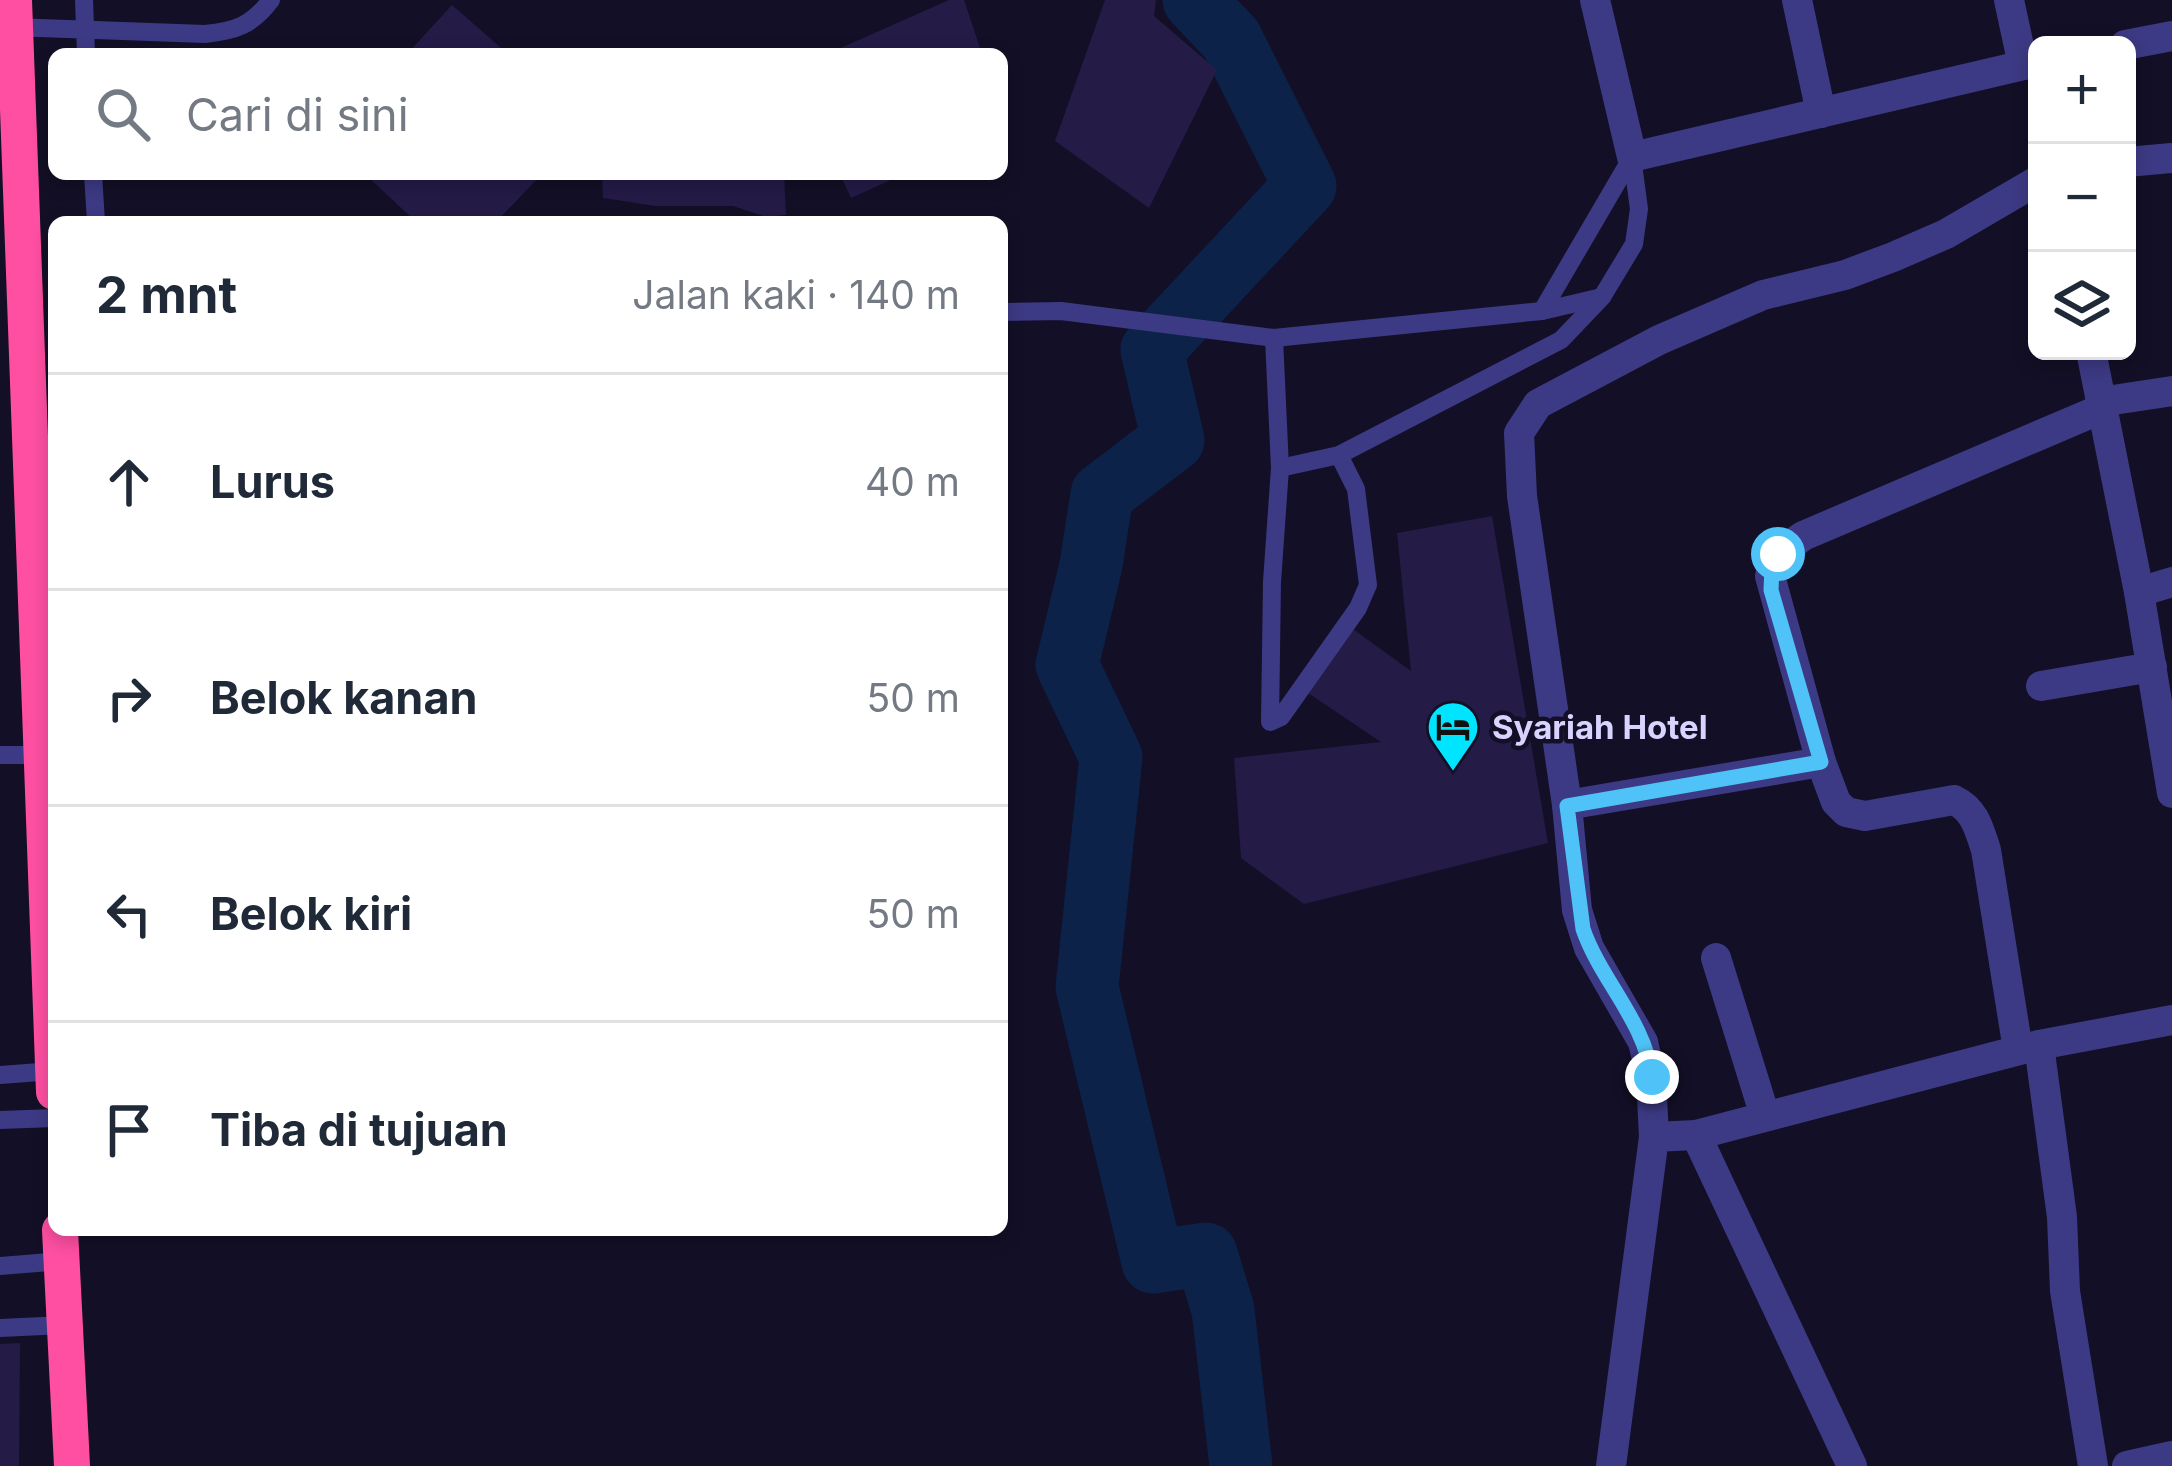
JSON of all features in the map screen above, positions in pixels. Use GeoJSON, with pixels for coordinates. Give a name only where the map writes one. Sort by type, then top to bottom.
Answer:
{"type":"FeatureCollection","features":[{"type":"Feature","properties":{"kind":"highway"},"geometry":{"type":"LineString","coordinates":[[10,18],[11,309],[40,357],[48,754]]}},
{"type":"Feature","properties":{"kind":"highway"},"geometry":{"type":"LineString","coordinates":[[61,1245],[72,1466]]}},
{"type":"Feature","properties":{"kind":"street"},"geometry":{"type":"LineString","coordinates":[[1594,0],[1632,157],[2028,63]]}},
{"type":"Feature","properties":{"kind":"street"},"geometry":{"type":"LineString","coordinates":[[1797,0],[1821,112]]}},
{"type":"Feature","properties":{"kind":"street"},"geometry":{"type":"LineString","coordinates":[[2009,0],[2028,57]]}},
{"type":"Feature","properties":{"kind":"street"},"geometry":{"type":"LineString","coordinates":[[2136,43],[2172,36]]}},
{"type":"Feature","properties":{"kind":"street"},"geometry":{"type":"LineString","coordinates":[[2136,162],[2172,158]]}},
{"type":"Feature","properties":{"kind":"street"},"geometry":{"type":"LineString","coordinates":[[1611,1466],[1654,1137],[1649,1060],[1634,1023],[1589,948],[1577,910],[1567,806],[1522,496],[1517,447],[1524,420],[1538,404],[1559,392],[1719,312],[1893,257],[1946,234],[2028,186]]}},
{"type":"Feature","properties":{"kind":"street"},"geometry":{"type":"LineString","coordinates":[[2092,360],[2139,592],[2172,793]]}},
{"type":"Feature","properties":{"kind":"street"},"geometry":{"type":"LineString","coordinates":[[2093,1466],[2066,1291],[2062,1217],[1986,850],[1969,810],[1954,800],[1880,815],[1852,814],[1836,802],[1771,590],[1772,567],[1778,554],[1803,536],[2100,406],[2172,391]]}},
{"type":"Feature","properties":{"kind":"street"},"geometry":{"type":"LineString","coordinates":[[2139,592],[2172,582]]}},
{"type":"Feature","properties":{"kind":"street"},"geometry":{"type":"LineString","coordinates":[[2042,686],[2152,667]]}},
{"type":"Feature","properties":{"kind":"street"},"geometry":{"type":"LineString","coordinates":[[1567,806],[1821,762]]}},
{"type":"Feature","properties":{"kind":"street"},"geometry":{"type":"LineString","coordinates":[[1716,958],[1765,1116]]}},
{"type":"Feature","properties":{"kind":"street"},"geometry":{"type":"LineString","coordinates":[[1654,1137],[1696,1135],[2029,1047],[2172,1020]]}},
{"type":"Feature","properties":{"kind":"street"},"geometry":{"type":"LineString","coordinates":[[1696,1135],[1852,1466]]}},
{"type":"Feature","properties":{"kind":"street"},"geometry":{"type":"LineString","coordinates":[[2127,1466],[2172,1456]]}},
{"type":"Feature","properties":{"kind":"lane"},"geometry":{"type":"LineString","coordinates":[[83,0],[86,48]]}},
{"type":"Feature","properties":{"kind":"lane"},"geometry":{"type":"LineString","coordinates":[[10,18],[85,30],[205,34],[234,31],[259,16],[272,0]]}},
{"type":"Feature","properties":{"kind":"lane"},"geometry":{"type":"LineString","coordinates":[[1280,469],[1339,455],[1562,340],[1602,297],[1638,229],[1632,157]]}},
{"type":"Feature","properties":{"kind":"lane"},"geometry":{"type":"LineString","coordinates":[[1542,311],[1632,157]]}},
{"type":"Feature","properties":{"kind":"lane"},"geometry":{"type":"LineString","coordinates":[[93,180],[96,216]]}},
{"type":"Feature","properties":{"kind":"lane"},"geometry":{"type":"LineString","coordinates":[[1008,312],[1061,311],[1274,338],[1542,311],[1602,297]]}},
{"type":"Feature","properties":{"kind":"lane"},"geometry":{"type":"LineString","coordinates":[[1274,338],[1280,469],[1271,604],[1270,722],[1281,717],[1358,608],[1368,585],[1356,489],[1339,455]]}},
{"type":"Feature","properties":{"kind":"lane"},"geometry":{"type":"LineString","coordinates":[[0,754],[48,754]]}},
{"type":"Feature","properties":{"kind":"lane"},"geometry":{"type":"LineString","coordinates":[[0,1075],[48,1071]]}},
{"type":"Feature","properties":{"kind":"lane"},"geometry":{"type":"LineString","coordinates":[[0,1120],[48,1118]]}},
{"type":"Feature","properties":{"kind":"lane"},"geometry":{"type":"LineString","coordinates":[[0,1266],[61,1245]]}},
{"type":"Feature","properties":{"kind":"lane"},"geometry":{"type":"LineString","coordinates":[[0,1328],[64,1325]]}},
{"type":"Feature","properties":{"kind":"building"},"geometry":{"type":"Polygon","coordinates":[[[949,0],[964,0],[980,48],[841,48],[949,0]]]}},
{"type":"Feature","properties":{"kind":"building"},"geometry":{"type":"Polygon","coordinates":[[[1105,0],[1156,0],[1154,16],[1217,70],[1149,208],[1055,141],[1105,0]]]}},
{"type":"Feature","properties":{"kind":"building"},"geometry":{"type":"Polygon","coordinates":[[[452,5],[501,48],[413,48],[452,5]]]}},
{"type":"Feature","properties":{"kind":"building"},"geometry":{"type":"Polygon","coordinates":[[[371,180],[536,180],[502,216],[410,216],[371,180]]]}},
{"type":"Feature","properties":{"kind":"building"},"geometry":{"type":"Polygon","coordinates":[[[602,180],[784,180],[786,215],[763,216],[733,206],[655,206],[603,198],[602,180]]]}},
{"type":"Feature","properties":{"kind":"building"},"geometry":{"type":"Polygon","coordinates":[[[843,180],[891,180],[851,198],[843,180]]]}},
{"type":"Feature","properties":{"kind":"building"},"geometry":{"type":"Polygon","coordinates":[[[1492,516],[1548,843],[1304,904],[1241,858],[1234,758],[1381,742],[1305,691],[1353,629],[1411,671],[1397,533],[1492,516]]]}},
{"type":"Feature","properties":{"kind":"building"},"geometry":{"type":"Polygon","coordinates":[[[20,1343],[19,1466],[0,1466],[0,1344],[20,1343]]]}},
{"type":"Feature","properties":{"kind":"waterway"},"geometry":{"type":"LineString","coordinates":[[1194,0],[1231,39],[1305,186],[1152,350],[1173,440],[1102,494],[1067,665],[1111,757],[1087,987],[1153,1262],[1206,1254],[1223,1310],[1241,1466]]}},
{"type":"Feature","properties":{"kind":"place","name":"Syariah Hotel"},"geometry":{"type":"Point","coordinates":[1453,773]}},
{"type":"Feature","properties":{"kind":"route"},"geometry":{"type":"LineString","coordinates":[[1652,1077],[1634,1023],[1589,948],[1577,910],[1567,806],[1821,762],[1771,590],[1770,576],[1778,554]]}}]}
